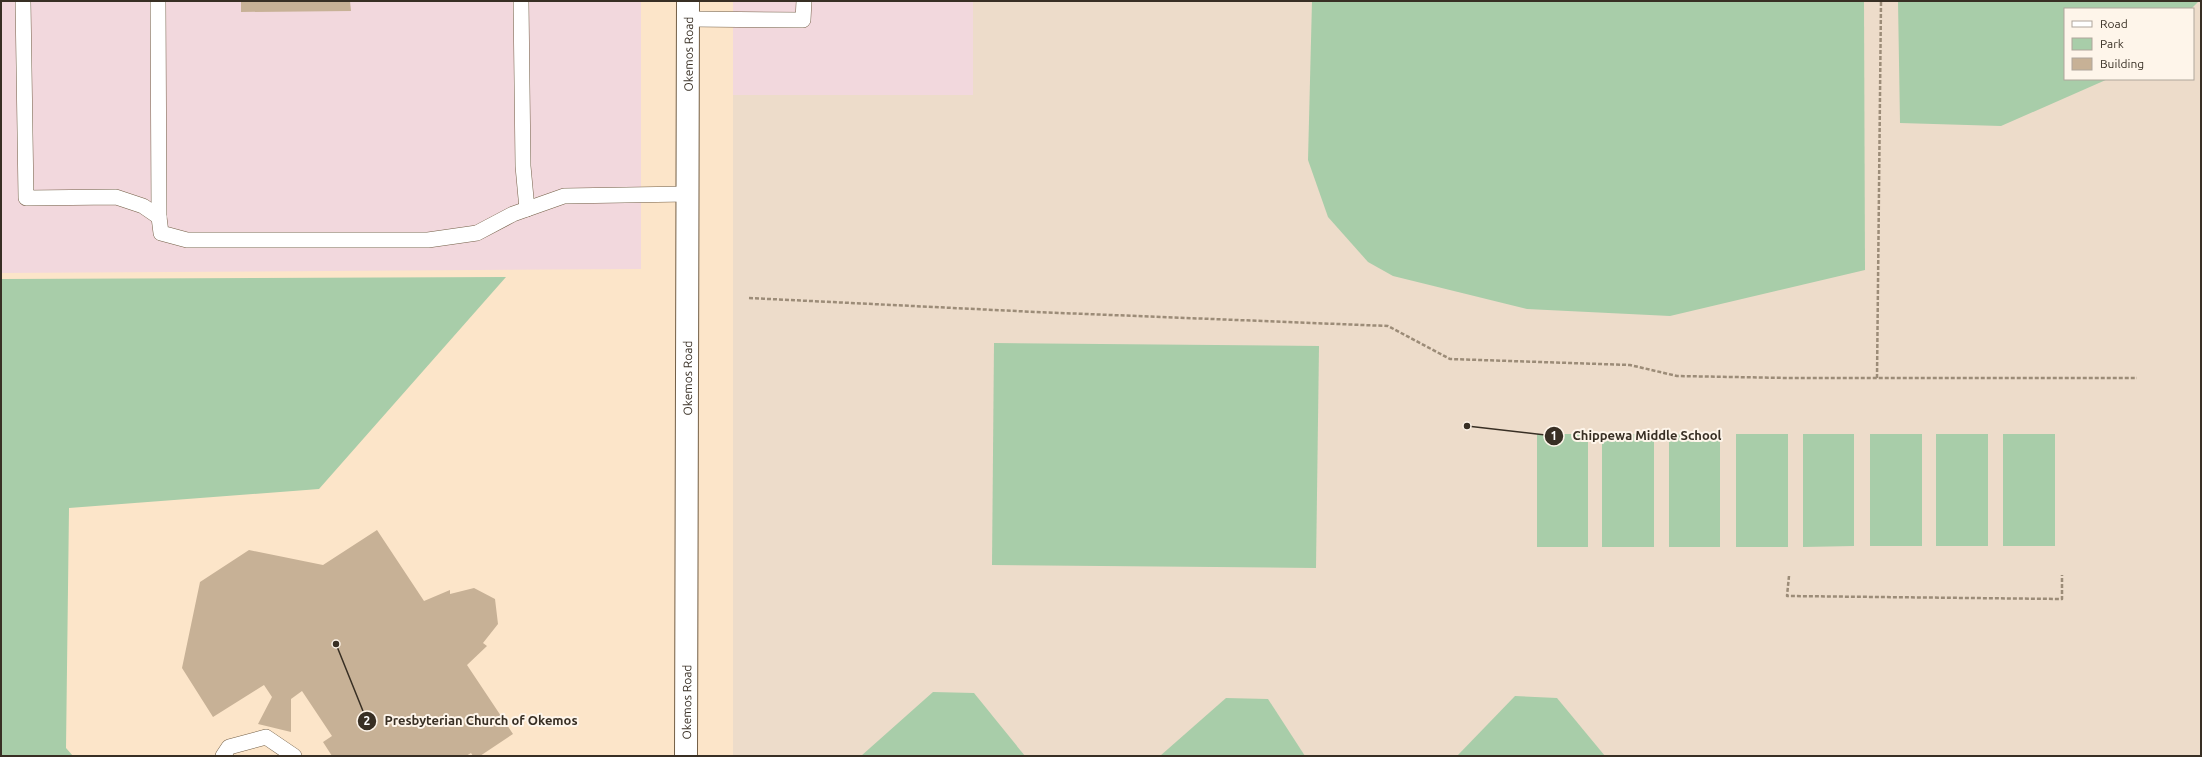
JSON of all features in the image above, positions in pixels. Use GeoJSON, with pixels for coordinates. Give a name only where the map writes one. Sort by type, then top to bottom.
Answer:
{"type":"FeatureCollection","features":[{"type":"Feature","properties":{"kind":"main road","name":"Okemos Road"},"geometry":{"type":"LineString","coordinates":[[686,756],[688,10]]}},
{"type":"Feature","properties":{"kind":"lane"},"geometry":{"type":"LineString","coordinates":[[23,1],[26,198],[116,197],[143,206],[159,217]]}},
{"type":"Feature","properties":{"kind":"lane"},"geometry":{"type":"LineString","coordinates":[[158,1],[159,217],[161,233],[188,240],[428,240],[477,233],[513,214],[564,196],[687,194]]}},
{"type":"Feature","properties":{"kind":"lane"},"geometry":{"type":"LineString","coordinates":[[521,1],[523,166],[527,209]]}},
{"type":"Feature","properties":{"kind":"lane"},"geometry":{"type":"LineString","coordinates":[[688,10],[804,20],[804,1]]}},
{"type":"Feature","properties":{"kind":"lane"},"geometry":{"type":"LineString","coordinates":[[223,756],[229,748],[266,737],[294,756]]}},
{"type":"Feature","properties":{"kind":"path"},"geometry":{"type":"LineString","coordinates":[[1877,378],[1881,1]]}},
{"type":"Feature","properties":{"kind":"path"},"geometry":{"type":"LineString","coordinates":[[749,298],[1036,312],[1388,326],[1450,359],[1630,365],[1677,376],[2137,378]]}},
{"type":"Feature","properties":{"kind":"path"},"geometry":{"type":"LineString","coordinates":[[1789,576],[1787,596],[2062,599],[2062,575]]}},
{"type":"Feature","properties":{"kind":"shaded area"},"geometry":{"type":"Polygon","coordinates":[[[1,1],[641,1],[641,269],[1,273],[1,1]]]}},
{"type":"Feature","properties":{"kind":"shaded area"},"geometry":{"type":"Polygon","coordinates":[[[733,1],[973,1],[973,96],[733,95],[733,1]]]}},
{"type":"Feature","properties":{"kind":"shaded area"},"geometry":{"type":"Polygon","coordinates":[[[973,1],[2201,1],[2201,756],[733,756],[733,95],[973,95],[973,1]]]}},
{"type":"Feature","properties":{"kind":"green space"},"geometry":{"type":"Polygon","coordinates":[[[1312,1],[1864,1],[1865,270],[1670,316],[1527,309],[1393,276],[1368,262],[1328,217],[1308,160],[1312,1]]]}},
{"type":"Feature","properties":{"kind":"green space"},"geometry":{"type":"Polygon","coordinates":[[[1898,1],[2199,1],[2192,8],[2064,8],[2064,80],[2106,80],[2001,126],[1900,123],[1898,1]]]}},
{"type":"Feature","properties":{"kind":"green space"},"geometry":{"type":"Polygon","coordinates":[[[506,277],[319,489],[69,508],[66,748],[73,756],[1,756],[1,279],[506,277]]]}},
{"type":"Feature","properties":{"kind":"green space"},"geometry":{"type":"Polygon","coordinates":[[[994,343],[1319,346],[1316,568],[992,565],[994,343]]]}},
{"type":"Feature","properties":{"kind":"green space"},"geometry":{"type":"Polygon","coordinates":[[[1537,434],[1588,434],[1588,547],[1537,547],[1537,434]]]}},
{"type":"Feature","properties":{"kind":"green space"},"geometry":{"type":"Polygon","coordinates":[[[1602,434],[1654,434],[1654,547],[1602,547],[1602,434]]]}},
{"type":"Feature","properties":{"kind":"green space"},"geometry":{"type":"Polygon","coordinates":[[[1669,434],[1720,434],[1720,547],[1669,547],[1669,434]]]}},
{"type":"Feature","properties":{"kind":"green space"},"geometry":{"type":"Polygon","coordinates":[[[1736,434],[1788,434],[1788,547],[1736,547],[1736,434]]]}},
{"type":"Feature","properties":{"kind":"green space"},"geometry":{"type":"Polygon","coordinates":[[[1803,434],[1854,434],[1854,546],[1803,547],[1803,434]]]}},
{"type":"Feature","properties":{"kind":"green space"},"geometry":{"type":"Polygon","coordinates":[[[1870,434],[1922,434],[1922,546],[1870,546],[1870,434]]]}},
{"type":"Feature","properties":{"kind":"green space"},"geometry":{"type":"Polygon","coordinates":[[[1936,434],[1988,434],[1988,546],[1936,546],[1936,434]]]}},
{"type":"Feature","properties":{"kind":"green space"},"geometry":{"type":"Polygon","coordinates":[[[2003,434],[2055,434],[2055,546],[2003,546],[2003,434]]]}},
{"type":"Feature","properties":{"kind":"green space"},"geometry":{"type":"Polygon","coordinates":[[[933,692],[974,693],[1025,756],[861,756],[933,692]]]}},
{"type":"Feature","properties":{"kind":"green space"},"geometry":{"type":"Polygon","coordinates":[[[1515,696],[1557,698],[1605,756],[1457,756],[1515,696]]]}},
{"type":"Feature","properties":{"kind":"green space"},"geometry":{"type":"Polygon","coordinates":[[[1226,698],[1268,699],[1305,756],[1160,756],[1226,698]]]}},
{"type":"Feature","properties":{"kind":"building"},"geometry":{"type":"Polygon","coordinates":[[[241,1],[350,1],[351,11],[241,12],[241,1]]]}},
{"type":"Feature","properties":{"kind":"building"},"geometry":{"type":"Polygon","coordinates":[[[377,530],[424,601],[450,590],[450,594],[474,588],[495,599],[498,624],[483,643],[487,646],[467,665],[513,734],[480,756],[473,756],[471,753],[466,756],[332,756],[323,742],[332,736],[302,691],[291,699],[291,732],[258,724],[272,697],[264,685],[213,717],[182,668],[200,582],[249,550],[323,565],[377,530]]]}},
{"type":"Feature","properties":{"kind":"place","name":"Chippewa Middle School"},"geometry":{"type":"Point","coordinates":[1467,426]}},
{"type":"Feature","properties":{"kind":"place","name":"Presbyterian Church of Okemos"},"geometry":{"type":"Point","coordinates":[336,644]}}]}
